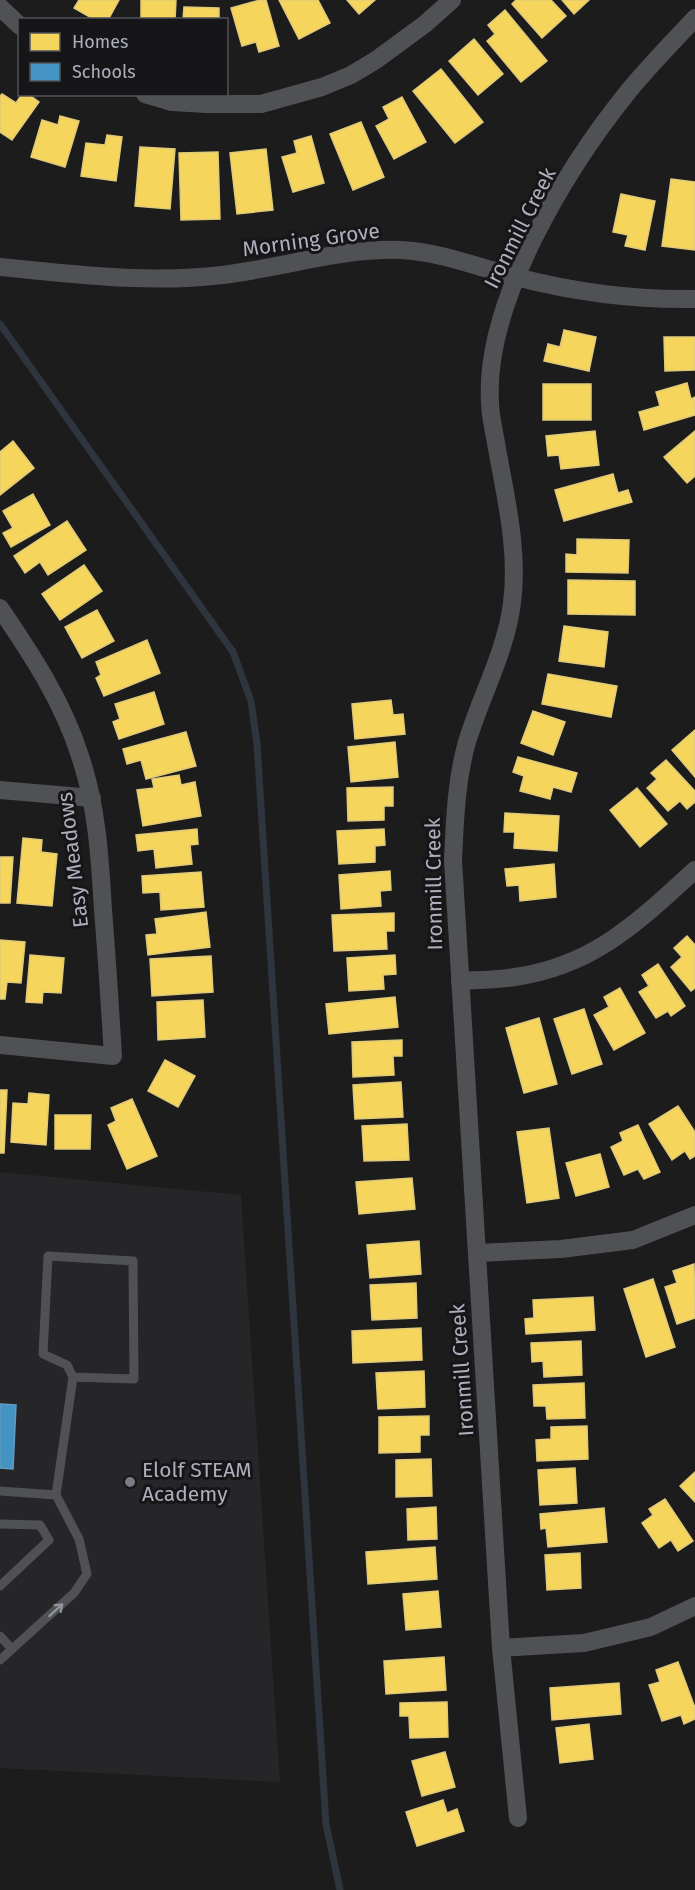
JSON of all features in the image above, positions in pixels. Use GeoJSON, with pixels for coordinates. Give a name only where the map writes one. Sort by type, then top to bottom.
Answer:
{"type":"FeatureCollection","features":[{"type":"Feature","properties":{"kind":"street"},"geometry":{"type":"LineString","coordinates":[[152,96],[172,102],[261,104],[312,90],[351,75],[376,60],[425,24],[452,0]]}},
{"type":"Feature","properties":{"kind":"street"},"geometry":{"type":"LineString","coordinates":[[0,7],[18,24]]}},
{"type":"Feature","properties":{"kind":"street","name":"Ironmill Creek"},"geometry":{"type":"LineString","coordinates":[[518,1818],[501,1648],[453,861],[455,807],[467,744],[503,643],[512,603],[513,550],[490,403],[493,354],[516,277],[554,201],[593,140],[628,92],[695,18]]}},
{"type":"Feature","properties":{"kind":"street","name":"Morning Grove"},"geometry":{"type":"LineString","coordinates":[[0,267],[152,279],[220,276],[335,255],[372,250],[402,250],[448,257],[516,277],[624,297],[661,300],[695,299]]}},
{"type":"Feature","properties":{"kind":"street","name":"Easy Meadows"},"geometry":{"type":"LineString","coordinates":[[0,608],[44,675],[64,715],[81,756],[92,798],[99,845],[113,1056],[0,1045]]}},
{"type":"Feature","properties":{"kind":"street"},"geometry":{"type":"LineString","coordinates":[[0,790],[92,798]]}},
{"type":"Feature","properties":{"kind":"street"},"geometry":{"type":"LineString","coordinates":[[460,981],[516,977],[561,966],[584,956],[613,941],[636,924],[695,870]]}},
{"type":"Feature","properties":{"kind":"street"},"geometry":{"type":"LineString","coordinates":[[477,1253],[561,1249],[633,1240],[695,1215]]}},
{"type":"Feature","properties":{"kind":"street"},"geometry":{"type":"LineString","coordinates":[[501,1648],[584,1643],[651,1627],[695,1606]]}},
{"type":"Feature","properties":{"kind":"lane"},"geometry":{"type":"LineString","coordinates":[[0,1660],[75,1593],[87,1574],[79,1539],[56,1495],[73,1377],[67,1365],[43,1354],[48,1256],[133,1261],[134,1379],[73,1377]]}},
{"type":"Feature","properties":{"kind":"lane"},"geometry":{"type":"LineString","coordinates":[[0,1491],[56,1495]]}},
{"type":"Feature","properties":{"kind":"lane"},"geometry":{"type":"LineString","coordinates":[[0,1524],[40,1525],[49,1540],[0,1586]]}},
{"type":"Feature","properties":{"kind":"lane"},"geometry":{"type":"LineString","coordinates":[[0,1636],[12,1649]]}},
{"type":"Feature","properties":{"kind":"shaded area","name":"Elolf STEAM Academy"},"geometry":{"type":"Polygon","coordinates":[[[0,1172],[241,1195],[280,1782],[0,1768],[0,1172]]]}},
{"type":"Feature","properties":{"kind":"building: Homes"},"geometry":{"type":"Polygon","coordinates":[[[79,0],[119,0],[109,18],[92,18],[74,8],[79,0]]]}},
{"type":"Feature","properties":{"kind":"building: Homes"},"geometry":{"type":"Polygon","coordinates":[[[141,0],[176,0],[175,18],[141,18],[141,0]]]}},
{"type":"Feature","properties":{"kind":"building: Homes"},"geometry":{"type":"Polygon","coordinates":[[[266,0],[279,46],[259,52],[256,42],[242,46],[231,8],[266,0]]]}},
{"type":"Feature","properties":{"kind":"building: Homes"},"geometry":{"type":"Polygon","coordinates":[[[279,0],[318,0],[330,23],[299,39],[279,0]]]}},
{"type":"Feature","properties":{"kind":"building: Homes"},"geometry":{"type":"Polygon","coordinates":[[[347,0],[375,0],[359,14],[347,0]]]}},
{"type":"Feature","properties":{"kind":"building: Homes"},"geometry":{"type":"Polygon","coordinates":[[[516,0],[551,0],[566,16],[542,38],[512,4],[516,0]]]}},
{"type":"Feature","properties":{"kind":"building: Homes"},"geometry":{"type":"Polygon","coordinates":[[[562,0],[589,0],[574,14],[562,0]]]}},
{"type":"Feature","properties":{"kind":"building: Homes"},"geometry":{"type":"Polygon","coordinates":[[[184,7],[219,8],[219,18],[183,18],[184,7]]]}},
{"type":"Feature","properties":{"kind":"building: Homes"},"geometry":{"type":"Polygon","coordinates":[[[505,10],[547,61],[521,82],[487,41],[495,34],[488,25],[505,10]]]}},
{"type":"Feature","properties":{"kind":"building: Homes"},"geometry":{"type":"Polygon","coordinates":[[[474,39],[503,74],[478,95],[449,61],[474,39]]]}},
{"type":"Feature","properties":{"kind":"building: Homes"},"geometry":{"type":"Polygon","coordinates":[[[441,69],[483,122],[455,143],[413,91],[441,69]]]}},
{"type":"Feature","properties":{"kind":"building: Homes"},"geometry":{"type":"Polygon","coordinates":[[[2,94],[16,103],[21,96],[31,96],[39,102],[12,140],[0,132],[0,96],[2,94]]]}},
{"type":"Feature","properties":{"kind":"building: Homes"},"geometry":{"type":"Polygon","coordinates":[[[402,97],[426,142],[394,159],[376,126],[389,119],[383,107],[402,97]]]}},
{"type":"Feature","properties":{"kind":"building: Homes"},"geometry":{"type":"Polygon","coordinates":[[[60,116],[79,121],[65,167],[31,157],[42,120],[58,125],[60,116]]]}},
{"type":"Feature","properties":{"kind":"building: Homes"},"geometry":{"type":"Polygon","coordinates":[[[361,122],[384,177],[353,190],[330,134],[361,122]]]}},
{"type":"Feature","properties":{"kind":"building: Homes"},"geometry":{"type":"Polygon","coordinates":[[[107,135],[122,137],[116,181],[81,176],[86,143],[105,145],[107,135]]]}},
{"type":"Feature","properties":{"kind":"building: Homes"},"geometry":{"type":"Polygon","coordinates":[[[311,136],[324,183],[293,192],[282,157],[297,153],[294,141],[311,136]]]}},
{"type":"Feature","properties":{"kind":"building: Homes"},"geometry":{"type":"Polygon","coordinates":[[[140,147],[175,149],[170,209],[135,206],[140,147]]]}},
{"type":"Feature","properties":{"kind":"building: Homes"},"geometry":{"type":"Polygon","coordinates":[[[266,149],[273,210],[237,214],[230,153],[266,149]]]}},
{"type":"Feature","properties":{"kind":"building: Homes"},"geometry":{"type":"Polygon","coordinates":[[[218,152],[220,219],[181,220],[179,153],[218,152]]]}},
{"type":"Feature","properties":{"kind":"building: Homes"},"geometry":{"type":"Polygon","coordinates":[[[671,179],[695,182],[695,250],[662,246],[671,179]]]}},
{"type":"Feature","properties":{"kind":"building: Homes"},"geometry":{"type":"Polygon","coordinates":[[[621,194],[655,201],[645,250],[625,246],[628,235],[613,232],[621,194]]]}},
{"type":"Feature","properties":{"kind":"building: Homes"},"geometry":{"type":"Polygon","coordinates":[[[564,330],[596,337],[589,371],[544,361],[548,344],[560,347],[564,330]]]}},
{"type":"Feature","properties":{"kind":"building: Homes"},"geometry":{"type":"Polygon","coordinates":[[[664,337],[695,337],[695,370],[665,371],[664,337]]]}},
{"type":"Feature","properties":{"kind":"building: Homes"},"geometry":{"type":"Polygon","coordinates":[[[687,383],[691,399],[695,397],[695,415],[644,430],[639,412],[660,406],[656,392],[687,383]]]}},
{"type":"Feature","properties":{"kind":"building: Homes"},"geometry":{"type":"Polygon","coordinates":[[[543,384],[591,384],[591,420],[543,420],[543,384]]]}},
{"type":"Feature","properties":{"kind":"building: Homes"},"geometry":{"type":"Polygon","coordinates":[[[595,431],[599,465],[561,469],[559,455],[548,456],[546,436],[595,431]]]}},
{"type":"Feature","properties":{"kind":"building: Homes"},"geometry":{"type":"Polygon","coordinates":[[[695,431],[695,476],[687,483],[664,457],[695,431]]]}},
{"type":"Feature","properties":{"kind":"building: Homes"},"geometry":{"type":"Polygon","coordinates":[[[13,441],[34,468],[0,495],[0,452],[13,441]]]}},
{"type":"Feature","properties":{"kind":"building: Homes"},"geometry":{"type":"Polygon","coordinates":[[[613,474],[618,493],[628,490],[632,502],[564,521],[555,490],[613,474]]]}},
{"type":"Feature","properties":{"kind":"building: Homes"},"geometry":{"type":"Polygon","coordinates":[[[33,494],[50,525],[11,547],[3,533],[13,528],[3,511],[33,494]]]}},
{"type":"Feature","properties":{"kind":"building: Homes"},"geometry":{"type":"Polygon","coordinates":[[[67,521],[86,550],[48,575],[40,562],[25,573],[14,556],[67,521]]]}},
{"type":"Feature","properties":{"kind":"building: Homes"},"geometry":{"type":"Polygon","coordinates":[[[577,539],[629,540],[628,573],[566,572],[566,554],[577,555],[577,539]]]}},
{"type":"Feature","properties":{"kind":"building: Homes"},"geometry":{"type":"Polygon","coordinates":[[[84,565],[102,591],[60,620],[42,594],[84,565]]]}},
{"type":"Feature","properties":{"kind":"building: Homes"},"geometry":{"type":"Polygon","coordinates":[[[568,580],[635,581],[635,615],[568,614],[568,580]]]}},
{"type":"Feature","properties":{"kind":"building: Homes"},"geometry":{"type":"Polygon","coordinates":[[[97,610],[114,641],[82,658],[65,627],[97,610]]]}},
{"type":"Feature","properties":{"kind":"building: Homes"},"geometry":{"type":"Polygon","coordinates":[[[564,626],[608,632],[604,667],[559,661],[564,626]]]}},
{"type":"Feature","properties":{"kind":"building: Homes"},"geometry":{"type":"Polygon","coordinates":[[[147,640],[160,673],[104,696],[96,678],[101,675],[96,662],[147,640]]]}},
{"type":"Feature","properties":{"kind":"building: Homes"},"geometry":{"type":"Polygon","coordinates":[[[548,674],[617,686],[611,717],[542,704],[548,674]]]}},
{"type":"Feature","properties":{"kind":"building: Homes"},"geometry":{"type":"Polygon","coordinates":[[[154,692],[164,724],[119,739],[113,722],[120,719],[115,704],[154,692]]]}},
{"type":"Feature","properties":{"kind":"building: Homes"},"geometry":{"type":"Polygon","coordinates":[[[391,700],[393,715],[403,714],[405,734],[355,739],[352,704],[391,700]]]}},
{"type":"Feature","properties":{"kind":"building: Homes"},"geometry":{"type":"Polygon","coordinates":[[[533,711],[565,722],[553,755],[521,743],[533,711]]]}},
{"type":"Feature","properties":{"kind":"building: Homes"},"geometry":{"type":"Polygon","coordinates":[[[695,730],[695,777],[672,750],[695,730]]]}},
{"type":"Feature","properties":{"kind":"building: Homes"},"geometry":{"type":"Polygon","coordinates":[[[186,732],[196,766],[146,779],[141,760],[127,764],[123,749],[186,732]]]}},
{"type":"Feature","properties":{"kind":"building: Homes"},"geometry":{"type":"Polygon","coordinates":[[[395,742],[398,777],[351,782],[348,747],[395,742]]]}},
{"type":"Feature","properties":{"kind":"building: Homes"},"geometry":{"type":"Polygon","coordinates":[[[518,757],[577,773],[571,792],[553,787],[550,799],[520,791],[524,776],[513,772],[518,757]]]}},
{"type":"Feature","properties":{"kind":"building: Homes"},"geometry":{"type":"Polygon","coordinates":[[[666,760],[695,791],[695,802],[687,809],[680,801],[668,811],[647,788],[657,779],[651,773],[666,760]]]}},
{"type":"Feature","properties":{"kind":"building: Homes"},"geometry":{"type":"Polygon","coordinates":[[[179,775],[181,785],[195,782],[201,816],[143,826],[137,790],[154,788],[152,779],[179,775]]]}},
{"type":"Feature","properties":{"kind":"building: Homes"},"geometry":{"type":"Polygon","coordinates":[[[393,787],[393,806],[384,806],[384,820],[348,821],[347,788],[393,787]]]}},
{"type":"Feature","properties":{"kind":"building: Homes"},"geometry":{"type":"Polygon","coordinates":[[[637,788],[667,824],[640,847],[610,810],[637,788]]]}},
{"type":"Feature","properties":{"kind":"building: Homes"},"geometry":{"type":"Polygon","coordinates":[[[505,813],[559,816],[557,851],[514,848],[515,832],[504,832],[505,813]]]}},
{"type":"Feature","properties":{"kind":"building: Homes"},"geometry":{"type":"Polygon","coordinates":[[[197,829],[198,844],[190,845],[192,864],[156,868],[154,849],[138,851],[136,835],[197,829]]]}},
{"type":"Feature","properties":{"kind":"building: Homes"},"geometry":{"type":"Polygon","coordinates":[[[384,829],[385,845],[375,846],[375,862],[339,864],[337,831],[384,829]]]}},
{"type":"Feature","properties":{"kind":"building: Homes"},"geometry":{"type":"Polygon","coordinates":[[[23,838],[42,840],[41,852],[57,854],[52,906],[17,903],[23,838]]]}},
{"type":"Feature","properties":{"kind":"building: Homes"},"geometry":{"type":"Polygon","coordinates":[[[0,857],[13,857],[10,903],[0,903],[0,857]]]}},
{"type":"Feature","properties":{"kind":"building: Homes"},"geometry":{"type":"Polygon","coordinates":[[[554,864],[556,897],[520,901],[519,885],[507,886],[505,869],[554,864]]]}},
{"type":"Feature","properties":{"kind":"building: Homes"},"geometry":{"type":"Polygon","coordinates":[[[390,871],[391,890],[380,891],[381,906],[341,909],[339,875],[390,871]]]}},
{"type":"Feature","properties":{"kind":"building: Homes"},"geometry":{"type":"Polygon","coordinates":[[[201,872],[204,907],[161,910],[160,892],[143,893],[142,876],[201,872]]]}},
{"type":"Feature","properties":{"kind":"building: Homes"},"geometry":{"type":"Polygon","coordinates":[[[206,912],[210,947],[148,955],[146,935],[157,934],[155,919],[206,912]]]}},
{"type":"Feature","properties":{"kind":"building: Homes"},"geometry":{"type":"Polygon","coordinates":[[[394,913],[394,931],[386,931],[387,949],[334,951],[332,915],[394,913]]]}},
{"type":"Feature","properties":{"kind":"building: Homes"},"geometry":{"type":"Polygon","coordinates":[[[687,936],[695,945],[695,988],[691,991],[671,967],[682,957],[674,948],[687,936]]]}},
{"type":"Feature","properties":{"kind":"building: Homes"},"geometry":{"type":"Polygon","coordinates":[[[0,940],[25,942],[21,983],[7,982],[5,999],[0,999],[0,940]]]}},
{"type":"Feature","properties":{"kind":"building: Homes"},"geometry":{"type":"Polygon","coordinates":[[[30,955],[64,958],[61,993],[43,992],[42,1003],[26,1002],[30,955]]]}},
{"type":"Feature","properties":{"kind":"building: Homes"},"geometry":{"type":"Polygon","coordinates":[[[395,955],[396,974],[383,975],[384,989],[349,991],[347,958],[395,955]]]}},
{"type":"Feature","properties":{"kind":"building: Homes"},"geometry":{"type":"Polygon","coordinates":[[[211,956],[213,992],[152,996],[150,959],[211,956]]]}},
{"type":"Feature","properties":{"kind":"building: Homes"},"geometry":{"type":"Polygon","coordinates":[[[658,964],[685,1006],[671,1016],[668,1011],[656,1018],[639,992],[649,986],[642,975],[658,964]]]}},
{"type":"Feature","properties":{"kind":"building: Homes"},"geometry":{"type":"Polygon","coordinates":[[[620,988],[645,1033],[614,1050],[594,1015],[609,1007],[604,997],[620,988]]]}},
{"type":"Feature","properties":{"kind":"building: Homes"},"geometry":{"type":"Polygon","coordinates":[[[395,997],[398,1027],[329,1034],[326,1004],[395,997]]]}},
{"type":"Feature","properties":{"kind":"building: Homes"},"geometry":{"type":"Polygon","coordinates":[[[203,1000],[205,1037],[158,1040],[157,1002],[203,1000]]]}},
{"type":"Feature","properties":{"kind":"building: Homes"},"geometry":{"type":"Polygon","coordinates":[[[584,1009],[602,1064],[572,1074],[554,1019],[584,1009]]]}},
{"type":"Feature","properties":{"kind":"building: Homes"},"geometry":{"type":"Polygon","coordinates":[[[539,1018],[557,1084],[524,1093],[506,1028],[539,1018]]]}},
{"type":"Feature","properties":{"kind":"building: Homes"},"geometry":{"type":"Polygon","coordinates":[[[402,1040],[402,1056],[393,1056],[394,1075],[353,1077],[352,1042],[402,1040]]]}},
{"type":"Feature","properties":{"kind":"building: Homes"},"geometry":{"type":"Polygon","coordinates":[[[165,1060],[195,1076],[178,1107],[148,1091],[165,1060]]]}},
{"type":"Feature","properties":{"kind":"building: Homes"},"geometry":{"type":"Polygon","coordinates":[[[401,1082],[403,1117],[355,1119],[353,1085],[401,1082]]]}},
{"type":"Feature","properties":{"kind":"building: Homes"},"geometry":{"type":"Polygon","coordinates":[[[0,1090],[7,1090],[4,1153],[0,1153],[0,1090]]]}},
{"type":"Feature","properties":{"kind":"building: Homes"},"geometry":{"type":"Polygon","coordinates":[[[29,1093],[49,1095],[46,1145],[11,1142],[13,1103],[28,1104],[29,1093]]]}},
{"type":"Feature","properties":{"kind":"building: Homes"},"geometry":{"type":"Polygon","coordinates":[[[132,1099],[157,1156],[127,1169],[108,1125],[116,1121],[111,1108],[132,1099]]]}},
{"type":"Feature","properties":{"kind":"building: Homes"},"geometry":{"type":"Polygon","coordinates":[[[678,1106],[695,1132],[695,1156],[690,1159],[685,1151],[672,1160],[649,1124],[678,1106]]]}},
{"type":"Feature","properties":{"kind":"building: Homes"},"geometry":{"type":"Polygon","coordinates":[[[55,1115],[91,1115],[90,1149],[55,1149],[55,1115]]]}},
{"type":"Feature","properties":{"kind":"building: Homes"},"geometry":{"type":"Polygon","coordinates":[[[407,1124],[409,1160],[364,1161],[362,1126],[407,1124]]]}},
{"type":"Feature","properties":{"kind":"building: Homes"},"geometry":{"type":"Polygon","coordinates":[[[638,1125],[660,1172],[644,1179],[638,1169],[624,1175],[611,1147],[623,1141],[620,1133],[638,1125]]]}},
{"type":"Feature","properties":{"kind":"building: Homes"},"geometry":{"type":"Polygon","coordinates":[[[549,1128],[559,1198],[527,1203],[517,1132],[549,1128]]]}},
{"type":"Feature","properties":{"kind":"building: Homes"},"geometry":{"type":"Polygon","coordinates":[[[600,1154],[609,1187],[576,1196],[566,1163],[600,1154]]]}},
{"type":"Feature","properties":{"kind":"building: Homes"},"geometry":{"type":"Polygon","coordinates":[[[412,1178],[415,1209],[359,1214],[356,1182],[412,1178]]]}},
{"type":"Feature","properties":{"kind":"building: Homes"},"geometry":{"type":"Polygon","coordinates":[[[419,1241],[421,1274],[370,1278],[367,1245],[419,1241]]]}},
{"type":"Feature","properties":{"kind":"building: Homes"},"geometry":{"type":"Polygon","coordinates":[[[694,1264],[695,1318],[677,1324],[665,1287],[677,1283],[673,1271],[694,1264]]]}},
{"type":"Feature","properties":{"kind":"building: Homes"},"geometry":{"type":"Polygon","coordinates":[[[653,1279],[675,1347],[646,1357],[624,1289],[653,1279]]]}},
{"type":"Feature","properties":{"kind":"building: Homes"},"geometry":{"type":"Polygon","coordinates":[[[416,1283],[417,1318],[372,1320],[370,1285],[416,1283]]]}},
{"type":"Feature","properties":{"kind":"building: Homes"},"geometry":{"type":"Polygon","coordinates":[[[593,1297],[595,1330],[526,1334],[525,1319],[534,1318],[533,1300],[593,1297]]]}},
{"type":"Feature","properties":{"kind":"building: Homes"},"geometry":{"type":"Polygon","coordinates":[[[421,1328],[422,1360],[353,1363],[352,1331],[421,1328]]]}},
{"type":"Feature","properties":{"kind":"building: Homes"},"geometry":{"type":"Polygon","coordinates":[[[581,1341],[582,1375],[544,1377],[543,1361],[532,1362],[531,1343],[581,1341]]]}},
{"type":"Feature","properties":{"kind":"building: Homes"},"geometry":{"type":"Polygon","coordinates":[[[424,1371],[425,1407],[378,1409],[376,1373],[424,1371]]]}},
{"type":"Feature","properties":{"kind":"building: Homes"},"geometry":{"type":"Polygon","coordinates":[[[584,1383],[585,1418],[547,1419],[546,1406],[534,1406],[533,1385],[584,1383]]]}},
{"type":"Feature","properties":{"kind":"building: Homes"},"geometry":{"type":"Polygon","coordinates":[[[429,1416],[429,1435],[420,1435],[420,1452],[379,1453],[379,1417],[429,1416]]]}},
{"type":"Feature","properties":{"kind":"building: Homes"},"geometry":{"type":"Polygon","coordinates":[[[587,1426],[588,1459],[537,1461],[536,1440],[551,1439],[551,1427],[587,1426]]]}},
{"type":"Feature","properties":{"kind":"building: Homes"},"geometry":{"type":"Polygon","coordinates":[[[431,1459],[432,1496],[396,1497],[396,1460],[431,1459]]]}},
{"type":"Feature","properties":{"kind":"building: Homes"},"geometry":{"type":"Polygon","coordinates":[[[575,1468],[577,1503],[540,1505],[538,1470],[575,1468]]]}},
{"type":"Feature","properties":{"kind":"building: Homes"},"geometry":{"type":"Polygon","coordinates":[[[695,1472],[695,1502],[680,1486],[695,1472]]]}},
{"type":"Feature","properties":{"kind":"building: Homes"},"geometry":{"type":"Polygon","coordinates":[[[665,1499],[693,1541],[678,1551],[671,1540],[659,1548],[642,1523],[653,1515],[649,1509],[665,1499]]]}},
{"type":"Feature","properties":{"kind":"building: Homes"},"geometry":{"type":"Polygon","coordinates":[[[436,1507],[437,1539],[408,1540],[407,1509],[436,1507]]]}},
{"type":"Feature","properties":{"kind":"building: Homes"},"geometry":{"type":"Polygon","coordinates":[[[604,1508],[607,1542],[548,1547],[546,1528],[541,1529],[540,1514],[604,1508]]]}},
{"type":"Feature","properties":{"kind":"building: Homes"},"geometry":{"type":"Polygon","coordinates":[[[435,1547],[437,1579],[368,1584],[366,1552],[435,1547]]]}},
{"type":"Feature","properties":{"kind":"building: Homes"},"geometry":{"type":"Polygon","coordinates":[[[580,1553],[581,1588],[547,1590],[545,1555],[580,1553]]]}},
{"type":"Feature","properties":{"kind":"building: Homes"},"geometry":{"type":"Polygon","coordinates":[[[438,1591],[441,1627],[406,1630],[403,1594],[438,1591]]]}},
{"type":"Feature","properties":{"kind":"building: Homes"},"geometry":{"type":"Polygon","coordinates":[[[444,1657],[446,1690],[386,1694],[384,1661],[444,1657]]]}},
{"type":"Feature","properties":{"kind":"building: Homes"},"geometry":{"type":"Polygon","coordinates":[[[678,1662],[695,1708],[695,1719],[684,1724],[681,1715],[662,1721],[649,1685],[660,1682],[656,1670],[678,1662]]]}},
{"type":"Feature","properties":{"kind":"building: Homes"},"geometry":{"type":"Polygon","coordinates":[[[619,1683],[621,1714],[552,1720],[550,1688],[619,1683]]]}},
{"type":"Feature","properties":{"kind":"building: Homes"},"geometry":{"type":"Polygon","coordinates":[[[447,1702],[448,1737],[410,1738],[409,1716],[400,1716],[400,1703],[447,1702]]]}},
{"type":"Feature","properties":{"kind":"building: Homes"},"geometry":{"type":"Polygon","coordinates":[[[589,1724],[593,1759],[560,1763],[556,1728],[589,1724]]]}},
{"type":"Feature","properties":{"kind":"building: Homes"},"geometry":{"type":"Polygon","coordinates":[[[445,1752],[455,1787],[422,1796],[412,1761],[445,1752]]]}},
{"type":"Feature","properties":{"kind":"building: Homes"},"geometry":{"type":"Polygon","coordinates":[[[443,1800],[447,1813],[457,1809],[464,1831],[417,1846],[406,1812],[443,1800]]]}},
{"type":"Feature","properties":{"kind":"building: Schools"},"geometry":{"type":"Polygon","coordinates":[[[0,1404],[16,1405],[13,1469],[0,1468],[0,1404]]]}},
{"type":"Feature","properties":{"kind":"waterway"},"geometry":{"type":"LineString","coordinates":[[0,324],[233,652],[251,701],[257,744],[326,1824],[340,1890]]}},
{"type":"Feature","properties":{"kind":"place","name":"Elolf STEAM Academy"},"geometry":{"type":"Point","coordinates":[130,1482]}}]}
